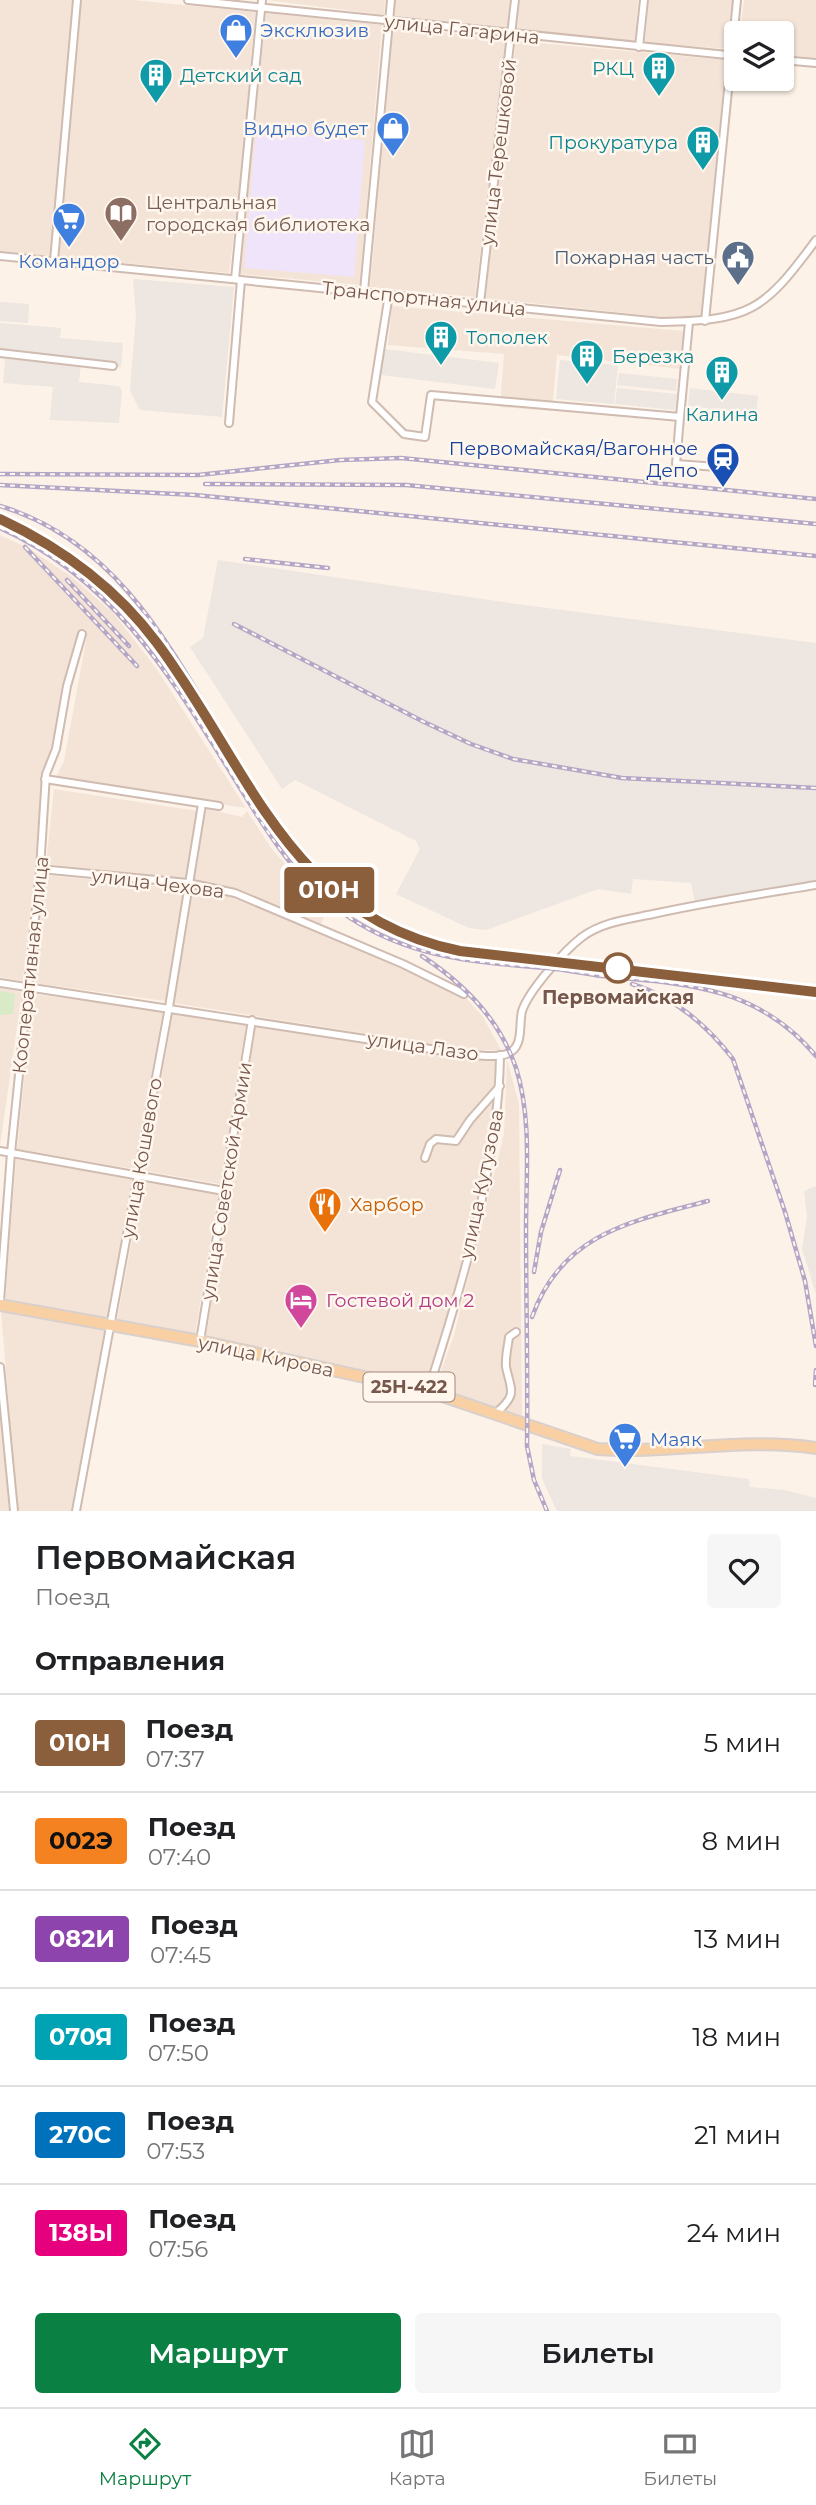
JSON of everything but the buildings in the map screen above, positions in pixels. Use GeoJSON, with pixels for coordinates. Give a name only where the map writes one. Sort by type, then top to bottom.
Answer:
{"type":"FeatureCollection","features":[{"type":"Feature","properties":{"kind":"main road","name":"улица Кирова"},"geometry":{"type":"LineString","coordinates":[[0,1303],[200,1341],[428,1391],[598,1449],[622,1450],[726,1443],[816,1448]]}},
{"type":"Feature","properties":{"kind":"street"},"geometry":{"type":"LineString","coordinates":[[54,261],[77,0]]}},
{"type":"Feature","properties":{"kind":"street","name":"улица Гагарина"},"geometry":{"type":"LineString","coordinates":[[188,0],[261,4],[512,35],[724,54]]}},
{"type":"Feature","properties":{"kind":"street"},"geometry":{"type":"LineString","coordinates":[[365,291],[391,0]]}},
{"type":"Feature","properties":{"kind":"street","name":"улица Терешковой"},"geometry":{"type":"LineString","coordinates":[[480,303],[515,0]]}},
{"type":"Feature","properties":{"kind":"street"},"geometry":{"type":"LineString","coordinates":[[639,47],[644,0]]}},
{"type":"Feature","properties":{"kind":"street"},"geometry":{"type":"LineString","coordinates":[[736,21],[737,0]]}},
{"type":"Feature","properties":{"kind":"street"},"geometry":{"type":"LineString","coordinates":[[229,423],[261,4]]}},
{"type":"Feature","properties":{"kind":"street"},"geometry":{"type":"LineString","coordinates":[[794,61],[816,63]]}},
{"type":"Feature","properties":{"kind":"street"},"geometry":{"type":"LineString","coordinates":[[705,321],[730,91]]}},
{"type":"Feature","properties":{"kind":"street","name":"Транспортная улица"},"geometry":{"type":"LineString","coordinates":[[0,256],[661,322],[725,319],[747,311],[769,297],[816,240]]}},
{"type":"Feature","properties":{"kind":"street"},"geometry":{"type":"LineString","coordinates":[[389,294],[372,402],[404,433],[425,438],[431,396],[680,417]]}},
{"type":"Feature","properties":{"kind":"street"},"geometry":{"type":"LineString","coordinates":[[689,321],[676,464],[731,468]]}},
{"type":"Feature","properties":{"kind":"street"},"geometry":{"type":"LineString","coordinates":[[0,353],[113,366]]}},
{"type":"Feature","properties":{"kind":"street","name":"Кооперативная улица"},"geometry":{"type":"LineString","coordinates":[[0,1303],[11,1153],[40,869],[45,779],[56,749],[67,685],[82,634]]}},
{"type":"Feature","properties":{"kind":"street"},"geometry":{"type":"LineString","coordinates":[[45,779],[219,806]]}},
{"type":"Feature","properties":{"kind":"street","name":"улица Кошевого"},"geometry":{"type":"LineString","coordinates":[[76,1511],[169,1007],[202,804]]}},
{"type":"Feature","properties":{"kind":"street","name":"улица Чехова"},"geometry":{"type":"LineString","coordinates":[[40,869],[188,883],[235,892],[403,964],[464,994]]}},
{"type":"Feature","properties":{"kind":"street","name":"улица Лазо"},"geometry":{"type":"LineString","coordinates":[[0,983],[470,1055],[500,1055],[510,1053],[518,1044],[522,1011],[537,985],[571,948],[594,930],[624,920],[696,904],[816,885]]}},
{"type":"Feature","properties":{"kind":"street","name":"улица Советской Армии"},"geometry":{"type":"LineString","coordinates":[[200,1341],[252,1020]]}},
{"type":"Feature","properties":{"kind":"street","name":"улица Кутузова"},"geometry":{"type":"LineString","coordinates":[[428,1391],[447,1333],[493,1145],[500,1087],[500,1055]]}},
{"type":"Feature","properties":{"kind":"street"},"geometry":{"type":"LineString","coordinates":[[425,1158],[430,1144],[436,1139],[456,1141],[470,1119],[500,1087]]}},
{"type":"Feature","properties":{"kind":"street"},"geometry":{"type":"LineString","coordinates":[[0,1151],[224,1191]]}},
{"type":"Feature","properties":{"kind":"street"},"geometry":{"type":"LineString","coordinates":[[496,1413],[508,1402],[512,1392],[506,1353],[509,1337],[516,1332]]}},
{"type":"Feature","properties":{"kind":"street"},"geometry":{"type":"LineString","coordinates":[[0,1367],[14,1511]]}},
{"type":"Feature","properties":{"kind":"shaded area"},"geometry":{"type":"Polygon","coordinates":[[[0,0],[133,0],[255,12],[241,178],[229,273],[0,251],[0,0]]]}},
{"type":"Feature","properties":{"kind":"shaded area"},"geometry":{"type":"Polygon","coordinates":[[[267,0],[385,0],[384,15],[267,0]]]}},
{"type":"Feature","properties":{"kind":"shaded area"},"geometry":{"type":"Polygon","coordinates":[[[396,0],[510,0],[507,29],[394,16],[396,0]]]}},
{"type":"Feature","properties":{"kind":"shaded area"},"geometry":{"type":"Polygon","coordinates":[[[520,0],[638,0],[635,41],[517,30],[520,0]]]}},
{"type":"Feature","properties":{"kind":"shaded area"},"geometry":{"type":"Polygon","coordinates":[[[649,0],[733,0],[730,21],[724,21],[724,49],[645,42],[649,0]]]}},
{"type":"Feature","properties":{"kind":"shaded area"},"geometry":{"type":"Polygon","coordinates":[[[744,0],[816,0],[816,58],[794,56],[794,21],[741,21],[744,0]]]}},
{"type":"Feature","properties":{"kind":"shaded area"},"geometry":{"type":"Polygon","coordinates":[[[266,13],[382,25],[360,285],[239,274],[266,13]]]}},
{"type":"Feature","properties":{"kind":"shaded area"},"geometry":{"type":"Polygon","coordinates":[[[393,26],[506,40],[475,297],[370,287],[393,26]]]}},
{"type":"Feature","properties":{"kind":"shaded area"},"geometry":{"type":"Polygon","coordinates":[[[516,41],[724,60],[701,316],[662,317],[485,298],[516,41]]]}},
{"type":"Feature","properties":{"kind":"shaded area"},"geometry":{"type":"Polygon","coordinates":[[[256,131],[365,140],[354,277],[244,268],[256,131]]]}},
{"type":"Feature","properties":{"kind":"shaded area"},"geometry":{"type":"Polygon","coordinates":[[[133,279],[234,287],[222,417],[140,410],[130,391],[136,316],[133,279]]]}},
{"type":"Feature","properties":{"kind":"shaded area"},"geometry":{"type":"Polygon","coordinates":[[[0,302],[29,304],[28,323],[0,321],[0,302]]]}},
{"type":"Feature","properties":{"kind":"shaded area"},"geometry":{"type":"Polygon","coordinates":[[[392,306],[684,331],[681,369],[557,355],[552,411],[500,407],[504,354],[388,345],[392,306]]]}},
{"type":"Feature","properties":{"kind":"shaded area"},"geometry":{"type":"Polygon","coordinates":[[[0,323],[61,328],[60,338],[123,343],[121,367],[81,364],[79,382],[119,386],[122,391],[119,423],[50,420],[53,387],[3,383],[5,359],[0,358],[0,323]]]}},
{"type":"Feature","properties":{"kind":"shaded area"},"geometry":{"type":"Polygon","coordinates":[[[384,349],[499,363],[495,389],[381,375],[384,349]]]}},
{"type":"Feature","properties":{"kind":"shaded area"},"geometry":{"type":"Polygon","coordinates":[[[560,360],[618,365],[614,404],[556,399],[560,360]]]}},
{"type":"Feature","properties":{"kind":"shaded area"},"geometry":{"type":"Polygon","coordinates":[[[619,373],[677,379],[676,391],[617,385],[619,373]]]}},
{"type":"Feature","properties":{"kind":"shaded area"},"geometry":{"type":"Polygon","coordinates":[[[617,388],[677,394],[675,410],[615,404],[617,388]]]}},
{"type":"Feature","properties":{"kind":"shaded area"},"geometry":{"type":"Polygon","coordinates":[[[690,388],[758,396],[756,414],[688,406],[690,388]]]}},
{"type":"Feature","properties":{"kind":"shaded area"},"geometry":{"type":"Polygon","coordinates":[[[0,535],[28,548],[72,577],[114,614],[156,668],[246,808],[55,779],[64,761],[87,635],[80,630],[45,775],[23,981],[0,977],[0,535]]]}},
{"type":"Feature","properties":{"kind":"shaded area"},"geometry":{"type":"Polygon","coordinates":[[[218,560],[516,604],[816,643],[816,880],[695,903],[691,883],[633,879],[631,894],[598,889],[486,930],[469,928],[396,894],[420,849],[416,841],[295,780],[282,789],[190,647],[203,638],[218,560]]]}},
{"type":"Feature","properties":{"kind":"shaded area"},"geometry":{"type":"Polygon","coordinates":[[[54,789],[198,811],[186,879],[46,864],[54,789]]]}},
{"type":"Feature","properties":{"kind":"shaded area"},"geometry":{"type":"Polygon","coordinates":[[[205,808],[242,817],[247,811],[271,848],[313,896],[325,915],[321,924],[236,889],[191,879],[205,808]]]}},
{"type":"Feature","properties":{"kind":"shaded area"},"geometry":{"type":"Polygon","coordinates":[[[45,875],[184,889],[165,1001],[34,983],[45,875]]]}},
{"type":"Feature","properties":{"kind":"shaded area"},"geometry":{"type":"Polygon","coordinates":[[[190,887],[233,898],[299,921],[467,999],[483,1017],[501,1050],[471,1050],[173,1003],[190,887]]]}},
{"type":"Feature","properties":{"kind":"shaded area"},"geometry":{"type":"Polygon","coordinates":[[[0,988],[22,992],[0,1146],[0,988]]]}},
{"type":"Feature","properties":{"kind":"shaded area"},"geometry":{"type":"Polygon","coordinates":[[[33,994],[163,1011],[134,1169],[17,1149],[33,994]]]}},
{"type":"Feature","properties":{"kind":"shaded area"},"geometry":{"type":"Polygon","coordinates":[[[173,1013],[246,1025],[220,1184],[145,1171],[173,1013]]]}},
{"type":"Feature","properties":{"kind":"shaded area"},"geometry":{"type":"Polygon","coordinates":[[[256,1026],[470,1060],[495,1060],[494,1132],[444,1332],[424,1385],[206,1337],[256,1026]]]}},
{"type":"Feature","properties":{"kind":"shaded area"},"geometry":{"type":"Polygon","coordinates":[[[507,1060],[519,1104],[522,1416],[435,1388],[454,1335],[504,1134],[507,1060]]]}},
{"type":"Feature","properties":{"kind":"shaded area"},"geometry":{"type":"Polygon","coordinates":[[[16,1159],[132,1179],[107,1318],[5,1300],[16,1159]]]}},
{"type":"Feature","properties":{"kind":"shaded area"},"geometry":{"type":"Polygon","coordinates":[[[143,1181],[218,1195],[195,1335],[117,1320],[143,1181]]]}},
{"type":"Feature","properties":{"kind":"shaded area"},"geometry":{"type":"Polygon","coordinates":[[[816,1186],[816,1294],[802,1249],[807,1217],[804,1191],[816,1186]]]}},
{"type":"Feature","properties":{"kind":"shaded area"},"geometry":{"type":"Polygon","coordinates":[[[1,1310],[105,1328],[71,1511],[17,1511],[1,1310]]]}},
{"type":"Feature","properties":{"kind":"shaded area"},"geometry":{"type":"Polygon","coordinates":[[[0,1415],[9,1511],[0,1511],[0,1415]]]}},
{"type":"Feature","properties":{"kind":"shaded area"},"geometry":{"type":"Polygon","coordinates":[[[542,1444],[571,1449],[570,1456],[749,1479],[750,1487],[784,1490],[816,1498],[816,1511],[557,1511],[542,1479],[542,1444]]]}},
{"type":"Feature","properties":{"kind":"green space"},"geometry":{"type":"Polygon","coordinates":[[[0,991],[15,994],[13,1014],[0,1015],[0,991]]]}},
{"type":"Feature","properties":{"kind":"railway"},"geometry":{"type":"LineString","coordinates":[[0,474],[198,475],[340,460],[401,458],[816,499]]}},
{"type":"Feature","properties":{"kind":"railway"},"geometry":{"type":"LineString","coordinates":[[205,484],[406,485],[816,524]]}},
{"type":"Feature","properties":{"kind":"railway"},"geometry":{"type":"LineString","coordinates":[[0,485],[195,495],[816,556]]}},
{"type":"Feature","properties":{"kind":"railway"},"geometry":{"type":"LineString","coordinates":[[0,506],[74,542],[132,597],[179,662],[265,803],[316,866],[379,916],[461,946],[816,987]]}},
{"type":"Feature","properties":{"kind":"railway"},"geometry":{"type":"LineString","coordinates":[[0,528],[40,549],[76,574],[108,603],[162,668],[273,840],[320,895],[360,924],[405,945],[451,957],[669,983],[723,994],[772,1016],[816,1056]]}},
{"type":"Feature","properties":{"kind":"railway"},"geometry":{"type":"LineString","coordinates":[[25,547],[137,666]]}},
{"type":"Feature","properties":{"kind":"railway"},"geometry":{"type":"LineString","coordinates":[[245,559],[328,568]]}},
{"type":"Feature","properties":{"kind":"railway"},"geometry":{"type":"LineString","coordinates":[[67,580],[129,646]]}},
{"type":"Feature","properties":{"kind":"railway"},"geometry":{"type":"LineString","coordinates":[[234,624],[422,721],[471,744],[513,759],[622,778],[816,788]]}},
{"type":"Feature","properties":{"kind":"railway"},"geometry":{"type":"LineString","coordinates":[[422,956],[452,978],[490,1019],[509,1051],[521,1087],[527,1147],[527,1446],[534,1480],[547,1511]]}},
{"type":"Feature","properties":{"kind":"railway"},"geometry":{"type":"LineString","coordinates":[[632,984],[662,996],[688,1013],[712,1034],[733,1059],[785,1212],[805,1281],[816,1346]]}},
{"type":"Feature","properties":{"kind":"railway"},"geometry":{"type":"LineString","coordinates":[[534,1272],[541,1232],[560,1170]]}},
{"type":"Feature","properties":{"kind":"railway"},"geometry":{"type":"LineString","coordinates":[[532,1317],[545,1289],[561,1266],[581,1249],[627,1224],[708,1201]]}},
{"type":"Feature","properties":{"kind":"railway"},"geometry":{"type":"LineString","coordinates":[[815,1385],[816,1370]]}},
{"type":"Feature","properties":{"kind":"train","name":"010Н"},"geometry":{"type":"LineString","coordinates":[[0,519],[62,552],[123,604],[169,660],[296,856],[324,885],[384,926],[425,943],[460,951],[816,992]]}},
{"type":"Feature","properties":{"kind":"place","name":"Эксклюзив"},"geometry":{"type":"Point","coordinates":[236,60]}},
{"type":"Feature","properties":{"kind":"place","name":"РКЦ"},"geometry":{"type":"Point","coordinates":[659,98]}},
{"type":"Feature","properties":{"kind":"place","name":"Детский сад"},"geometry":{"type":"Point","coordinates":[156,105]}},
{"type":"Feature","properties":{"kind":"place","name":"Видно будет"},"geometry":{"type":"Point","coordinates":[393,158]}},
{"type":"Feature","properties":{"kind":"place","name":"Прокуратура"},"geometry":{"type":"Point","coordinates":[703,172]}},
{"type":"Feature","properties":{"kind":"place","name":"Центральная городская библиотека"},"geometry":{"type":"Point","coordinates":[121,243]}},
{"type":"Feature","properties":{"kind":"place","name":"Командор"},"geometry":{"type":"Point","coordinates":[69,249]}},
{"type":"Feature","properties":{"kind":"place","name":"Пожарная часть"},"geometry":{"type":"Point","coordinates":[738,287]}},
{"type":"Feature","properties":{"kind":"place","name":"Тополек"},"geometry":{"type":"Point","coordinates":[441,367]}},
{"type":"Feature","properties":{"kind":"place","name":"Березка"},"geometry":{"type":"Point","coordinates":[587,386]}},
{"type":"Feature","properties":{"kind":"place","name":"Калина"},"geometry":{"type":"Point","coordinates":[722,402]}},
{"type":"Feature","properties":{"kind":"place","name":"Первомайская/Вагонное Депо"},"geometry":{"type":"Point","coordinates":[723,489]}},
{"type":"Feature","properties":{"kind":"place","name":"Первомайская"},"geometry":{"type":"Point","coordinates":[618,968]}},
{"type":"Feature","properties":{"kind":"place","name":"Харбор"},"geometry":{"type":"Point","coordinates":[325,1234]}},
{"type":"Feature","properties":{"kind":"place","name":"Гостевой дом 2"},"geometry":{"type":"Point","coordinates":[301,1330]}},
{"type":"Feature","properties":{"kind":"place","name":"Маяк"},"geometry":{"type":"Point","coordinates":[625,1469]}}]}
